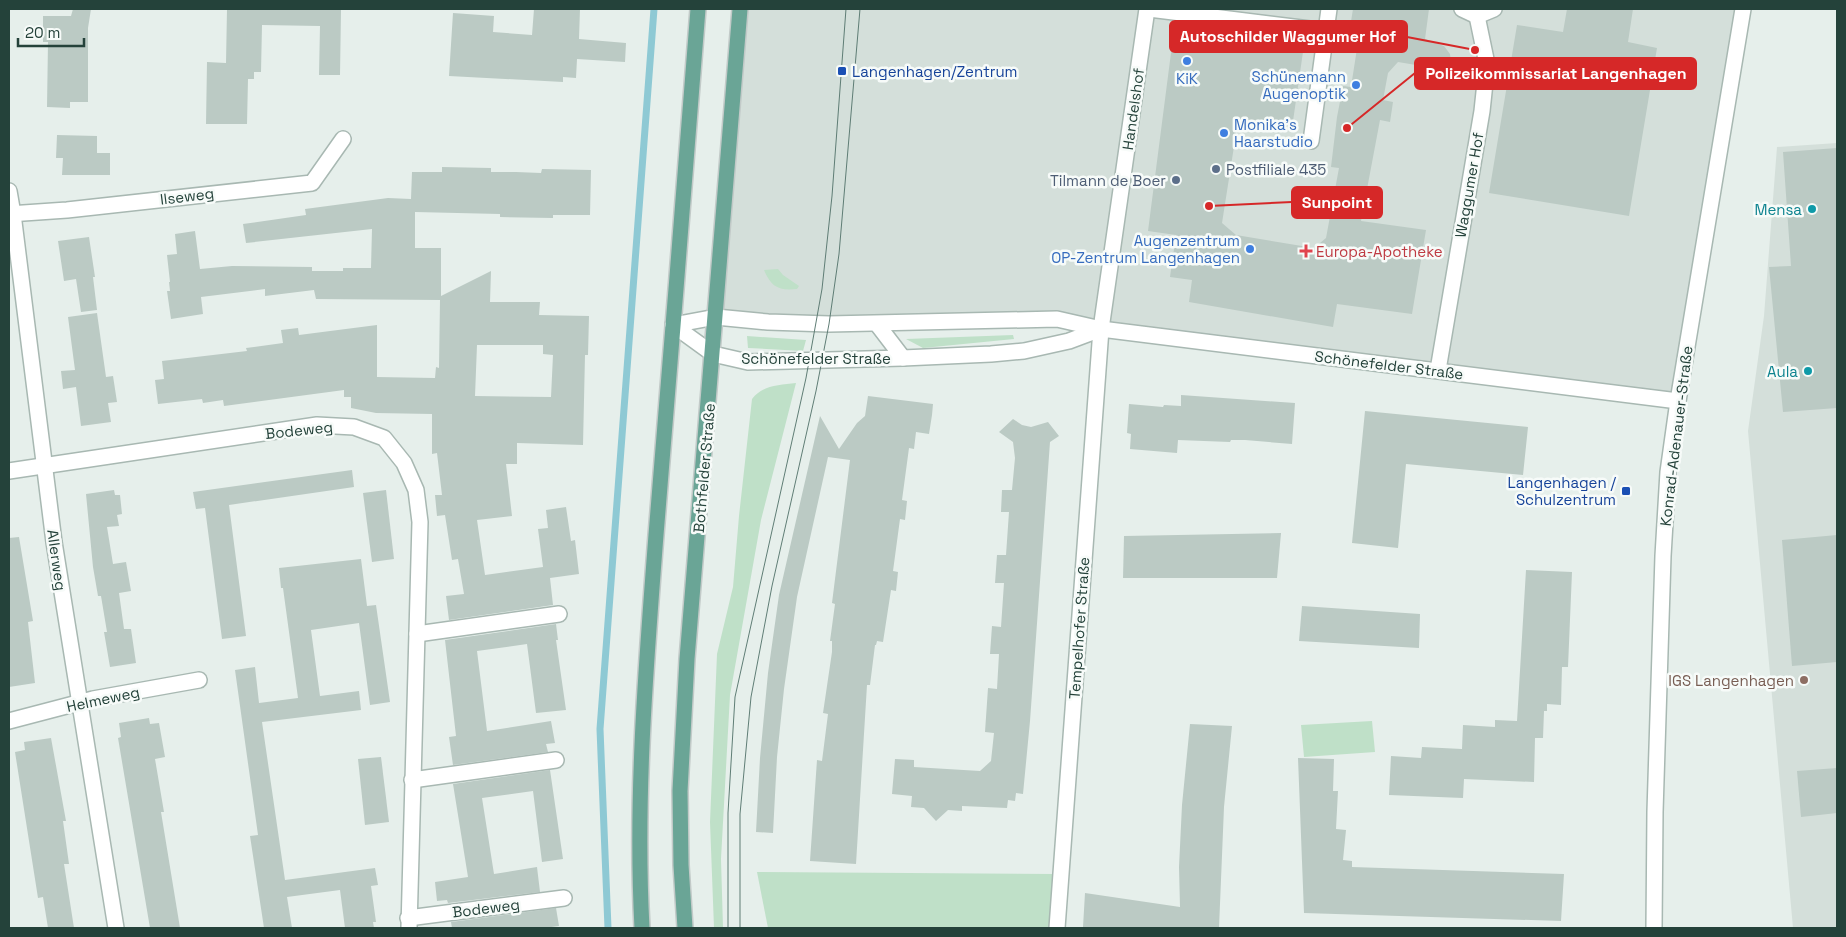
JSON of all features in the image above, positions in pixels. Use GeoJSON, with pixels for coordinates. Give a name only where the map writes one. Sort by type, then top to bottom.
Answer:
{"type":"FeatureCollection","features":[{"type":"Feature","properties":{"kind":"main road"},"geometry":{"type":"LineString","coordinates":[[642,928],[639,867],[639,790],[647,659],[698,9]]}},
{"type":"Feature","properties":{"kind":"main road","name":"Bothfelder Straße"},"geometry":{"type":"LineString","coordinates":[[685,928],[681,865],[680,791],[687,659],[740,9]]}},
{"type":"Feature","properties":{"kind":"street"},"geometry":{"type":"LineString","coordinates":[[1148,9],[1326,31]]}},
{"type":"Feature","properties":{"kind":"street","name":"Handelshof"},"geometry":{"type":"LineString","coordinates":[[1101,328],[1148,9]]}},
{"type":"Feature","properties":{"kind":"street"},"geometry":{"type":"LineString","coordinates":[[1311,141],[1329,9]]}},
{"type":"Feature","properties":{"kind":"street"},"geometry":{"type":"LineString","coordinates":[[1462,9],[1478,16],[1494,9]]}},
{"type":"Feature","properties":{"kind":"street","name":"Konrad-Adenauer-Straße"},"geometry":{"type":"LineString","coordinates":[[1654,928],[1663,556],[1668,472],[1743,9]]}},
{"type":"Feature","properties":{"kind":"street","name":"Waggumer Hof"},"geometry":{"type":"LineString","coordinates":[[1438,370],[1482,111],[1487,64],[1478,16]]}},
{"type":"Feature","properties":{"kind":"street","name":"Ilseweg"},"geometry":{"type":"LineString","coordinates":[[11,214],[67,210],[312,183],[344,139]]}},
{"type":"Feature","properties":{"kind":"street","name":"Allerweg"},"geometry":{"type":"LineString","coordinates":[[9,191],[54,542],[116,928]]}},
{"type":"Feature","properties":{"kind":"street","name":"Schönefelder Straße"},"geometry":{"type":"LineString","coordinates":[[673,325],[716,317],[816,324],[1057,319],[1101,328],[1332,359],[1438,370],[1678,401]]}},
{"type":"Feature","properties":{"kind":"street","name":"Schönefelder Straße"},"geometry":{"type":"LineString","coordinates":[[877,324],[904,358]]}},
{"type":"Feature","properties":{"kind":"street","name":"Schönefelder Straße"},"geometry":{"type":"LineString","coordinates":[[673,325],[713,354],[748,362],[904,358],[1024,351],[1069,341],[1101,328]]}},
{"type":"Feature","properties":{"kind":"street","name":"Tempelhofer Straße"},"geometry":{"type":"LineString","coordinates":[[1057,928],[1101,328]]}},
{"type":"Feature","properties":{"kind":"street","name":"Bodeweg"},"geometry":{"type":"LineString","coordinates":[[9,471],[317,425],[354,427],[384,438],[404,463],[416,490],[420,522],[408,923],[564,898]]}},
{"type":"Feature","properties":{"kind":"street"},"geometry":{"type":"LineString","coordinates":[[417,634],[559,614]]}},
{"type":"Feature","properties":{"kind":"street","name":"Helmeweg"},"geometry":{"type":"LineString","coordinates":[[9,722],[79,703],[199,680]]}},
{"type":"Feature","properties":{"kind":"street"},"geometry":{"type":"LineString","coordinates":[[412,780],[556,760]]}},
{"type":"Feature","properties":{"kind":"shaded area"},"geometry":{"type":"Polygon","coordinates":[[[740,9],[1743,9],[1678,401],[1079,323],[716,317],[740,9]]]}},
{"type":"Feature","properties":{"kind":"shaded area","name":"IGS Langenhagen"},"geometry":{"type":"Polygon","coordinates":[[[1837,143],[1837,928],[1793,928],[1748,431],[1764,316],[1777,147],[1837,143]]]}},
{"type":"Feature","properties":{"kind":"green space"},"geometry":{"type":"Polygon","coordinates":[[[778,269],[783,275],[799,286],[797,289],[776,287],[764,270],[778,269]]]}},
{"type":"Feature","properties":{"kind":"green space"},"geometry":{"type":"Polygon","coordinates":[[[1013,335],[1014,339],[923,348],[906,339],[1013,335]]]}},
{"type":"Feature","properties":{"kind":"green space"},"geometry":{"type":"Polygon","coordinates":[[[747,336],[806,340],[803,351],[748,348],[747,336]]]}},
{"type":"Feature","properties":{"kind":"green space"},"geometry":{"type":"Polygon","coordinates":[[[796,383],[761,520],[730,695],[721,859],[723,928],[714,928],[710,822],[717,654],[733,587],[752,399],[766,388],[796,383]]]}},
{"type":"Feature","properties":{"kind":"green space"},"geometry":{"type":"Polygon","coordinates":[[[1372,721],[1375,752],[1304,757],[1301,725],[1372,721]]]}},
{"type":"Feature","properties":{"kind":"green space"},"geometry":{"type":"Polygon","coordinates":[[[757,872],[1054,874],[1050,928],[768,928],[757,872]]]}},
{"type":"Feature","properties":{"kind":"building"},"geometry":{"type":"Polygon","coordinates":[[[73,9],[91,9],[88,28],[88,102],[70,102],[70,108],[47,107],[48,42],[43,42],[43,16],[71,16],[73,9]]]}},
{"type":"Feature","properties":{"kind":"building"},"geometry":{"type":"Polygon","coordinates":[[[227,9],[341,9],[340,75],[319,75],[320,26],[262,25],[261,72],[254,72],[254,79],[248,79],[247,124],[206,124],[207,62],[226,63],[227,9]]]}},
{"type":"Feature","properties":{"kind":"building"},"geometry":{"type":"Polygon","coordinates":[[[534,9],[580,9],[579,39],[626,43],[625,62],[577,59],[576,78],[563,77],[563,82],[449,76],[453,13],[494,16],[493,32],[532,35],[534,9]]]}},
{"type":"Feature","properties":{"kind":"building"},"geometry":{"type":"Polygon","coordinates":[[[1353,9],[1429,9],[1425,39],[1444,46],[1450,54],[1452,71],[1398,62],[1388,73],[1383,100],[1393,102],[1390,122],[1380,120],[1361,221],[1426,230],[1412,314],[1337,304],[1333,327],[1189,302],[1192,280],[1170,277],[1176,235],[1148,231],[1175,22],[1305,38],[1292,128],[1238,121],[1222,223],[1236,235],[1314,248],[1326,238],[1339,168],[1331,167],[1343,86],[1351,87],[1358,42],[1348,40],[1353,9]]]}},
{"type":"Feature","properties":{"kind":"building"},"geometry":{"type":"Polygon","coordinates":[[[1567,9],[1633,9],[1628,42],[1657,48],[1629,216],[1489,193],[1517,25],[1563,32],[1567,9]]]}},
{"type":"Feature","properties":{"kind":"building"},"geometry":{"type":"Polygon","coordinates":[[[57,135],[97,136],[97,153],[110,153],[110,175],[62,175],[63,158],[56,158],[57,135]]]}},
{"type":"Feature","properties":{"kind":"building","name":"Mensa"},"geometry":{"type":"Polygon","coordinates":[[[1837,148],[1837,408],[1783,412],[1769,267],[1791,266],[1783,152],[1837,148]]]}},
{"type":"Feature","properties":{"kind":"building"},"geometry":{"type":"Polygon","coordinates":[[[442,167],[491,168],[491,172],[541,173],[542,169],[591,170],[590,215],[553,215],[553,218],[500,217],[500,214],[415,212],[415,248],[441,248],[441,296],[491,271],[490,302],[540,302],[539,315],[589,316],[588,355],[585,355],[583,445],[517,443],[517,464],[506,464],[512,516],[477,520],[485,575],[543,567],[538,529],[548,528],[546,510],[566,507],[571,541],[575,540],[579,574],[550,578],[553,605],[449,620],[446,596],[464,594],[458,559],[452,560],[445,515],[437,516],[435,495],[442,495],[437,453],[432,454],[432,414],[376,413],[351,408],[351,397],[344,397],[344,390],[224,406],[223,400],[203,403],[202,399],[158,404],[155,380],[164,379],[162,361],[247,351],[246,348],[283,343],[281,330],[298,328],[299,335],[377,325],[377,377],[435,378],[436,367],[439,368],[440,300],[316,299],[314,290],[265,296],[265,289],[201,297],[203,314],[171,319],[167,291],[170,291],[170,282],[167,255],[177,254],[175,234],[195,231],[200,269],[232,266],[312,267],[312,271],[343,271],[343,268],[371,268],[372,229],[246,243],[243,224],[306,215],[305,209],[388,198],[411,199],[412,172],[442,172],[442,167]],[[477,345],[475,396],[551,397],[553,355],[543,354],[543,345],[477,345]]]}},
{"type":"Feature","properties":{"kind":"building"},"geometry":{"type":"Polygon","coordinates":[[[89,237],[95,277],[93,277],[97,310],[81,312],[76,279],[64,281],[58,241],[89,237]]]}},
{"type":"Feature","properties":{"kind":"building"},"geometry":{"type":"Polygon","coordinates":[[[97,313],[106,377],[113,376],[117,402],[108,403],[111,422],[81,426],[76,387],[63,389],[61,371],[75,370],[68,317],[97,313]]]}},
{"type":"Feature","properties":{"kind":"building"},"geometry":{"type":"Polygon","coordinates":[[[1181,395],[1295,403],[1292,444],[1245,440],[1231,440],[1230,442],[1178,440],[1177,453],[1130,449],[1131,434],[1127,433],[1129,404],[1163,407],[1164,405],[1181,406],[1181,395]]]}},
{"type":"Feature","properties":{"kind":"building"},"geometry":{"type":"Polygon","coordinates":[[[868,396],[933,404],[932,415],[929,434],[916,432],[914,449],[909,448],[902,500],[907,501],[905,520],[900,519],[893,571],[898,572],[896,591],[891,590],[883,642],[877,641],[875,645],[870,685],[867,685],[856,864],[810,861],[817,760],[822,761],[828,714],[823,713],[832,652],[832,641],[830,641],[835,604],[832,603],[850,460],[828,457],[797,597],[777,757],[773,833],[756,832],[760,758],[768,673],[779,595],[820,416],[839,449],[857,423],[865,416],[868,396]]]}},
{"type":"Feature","properties":{"kind":"building"},"geometry":{"type":"Polygon","coordinates":[[[1365,411],[1528,427],[1523,475],[1406,464],[1398,548],[1352,543],[1365,411]]]}},
{"type":"Feature","properties":{"kind":"building"},"geometry":{"type":"Polygon","coordinates":[[[1013,419],[1022,425],[1031,427],[1048,422],[1059,436],[1050,442],[1023,794],[1016,793],[1015,801],[1008,800],[1007,808],[962,806],[962,811],[948,810],[936,821],[924,808],[911,807],[912,796],[892,794],[895,759],[914,760],[914,767],[980,771],[991,761],[994,733],[985,732],[988,688],[997,689],[999,654],[990,654],[992,626],[1001,627],[1004,583],[995,583],[997,555],[1006,555],[1009,512],[1001,512],[1002,490],[1012,490],[1015,458],[1013,442],[999,432],[1013,419]]]}},
{"type":"Feature","properties":{"kind":"building"},"geometry":{"type":"Polygon","coordinates":[[[352,470],[354,487],[229,505],[246,636],[222,639],[205,508],[196,509],[193,492],[352,470]]]}},
{"type":"Feature","properties":{"kind":"building"},"geometry":{"type":"Polygon","coordinates":[[[114,490],[115,495],[120,495],[122,514],[117,515],[119,526],[107,527],[113,564],[126,562],[131,591],[119,593],[124,629],[131,629],[136,663],[110,667],[104,632],[107,632],[101,596],[98,596],[93,567],[86,494],[114,490]]]}},
{"type":"Feature","properties":{"kind":"building"},"geometry":{"type":"Polygon","coordinates":[[[386,490],[394,559],[372,562],[363,493],[386,490]]]}},
{"type":"Feature","properties":{"kind":"building"},"geometry":{"type":"Polygon","coordinates":[[[1281,533],[1277,578],[1123,578],[1124,536],[1281,533]]]}},
{"type":"Feature","properties":{"kind":"building"},"geometry":{"type":"Polygon","coordinates":[[[1837,535],[1837,662],[1792,666],[1782,540],[1837,535]]]}},
{"type":"Feature","properties":{"kind":"building"},"geometry":{"type":"Polygon","coordinates":[[[19,537],[33,621],[28,622],[35,683],[9,687],[9,538],[19,537]]]}},
{"type":"Feature","properties":{"kind":"building"},"geometry":{"type":"Polygon","coordinates":[[[361,559],[367,606],[376,605],[390,702],[370,705],[359,623],[311,630],[320,696],[359,691],[361,710],[262,722],[285,880],[375,868],[378,885],[371,886],[376,922],[373,922],[374,928],[345,928],[340,890],[287,897],[292,928],[264,928],[250,836],[258,835],[235,670],[255,667],[259,703],[298,698],[279,568],[361,559]]]}},
{"type":"Feature","properties":{"kind":"building"},"geometry":{"type":"Polygon","coordinates":[[[1526,570],[1572,572],[1568,667],[1562,667],[1561,705],[1547,704],[1547,711],[1544,711],[1543,738],[1535,738],[1534,782],[1464,779],[1463,798],[1389,795],[1391,756],[1421,758],[1422,747],[1462,749],[1463,725],[1495,727],[1495,720],[1517,721],[1526,570]]]}},
{"type":"Feature","properties":{"kind":"building"},"geometry":{"type":"Polygon","coordinates":[[[1302,606],[1420,614],[1419,648],[1299,641],[1302,606]]]}},
{"type":"Feature","properties":{"kind":"building"},"geometry":{"type":"Polygon","coordinates":[[[556,624],[558,640],[556,640],[566,710],[536,713],[527,644],[477,651],[487,731],[551,721],[555,743],[546,744],[548,752],[453,765],[449,737],[456,736],[445,640],[556,624]]]}},
{"type":"Feature","properties":{"kind":"building"},"geometry":{"type":"Polygon","coordinates":[[[149,718],[150,724],[159,723],[165,757],[155,759],[164,812],[161,812],[180,928],[150,928],[118,738],[121,737],[119,723],[149,718]]]}},
{"type":"Feature","properties":{"kind":"building"},"geometry":{"type":"Polygon","coordinates":[[[1190,724],[1232,726],[1224,807],[1219,928],[1083,927],[1085,893],[1180,907],[1179,867],[1182,805],[1190,724]]]}},
{"type":"Feature","properties":{"kind":"building"},"geometry":{"type":"Polygon","coordinates":[[[51,738],[66,821],[63,821],[69,864],[64,864],[74,928],[48,928],[43,897],[38,898],[15,752],[25,750],[24,742],[51,738]]]}},
{"type":"Feature","properties":{"kind":"building"},"geometry":{"type":"Polygon","coordinates":[[[381,757],[389,822],[365,825],[358,759],[381,757]]]}},
{"type":"Feature","properties":{"kind":"building"},"geometry":{"type":"Polygon","coordinates":[[[1298,758],[1334,759],[1333,791],[1338,791],[1336,829],[1346,830],[1343,860],[1352,861],[1352,867],[1564,874],[1561,921],[1304,913],[1298,758]]]}},
{"type":"Feature","properties":{"kind":"building"},"geometry":{"type":"Polygon","coordinates":[[[1837,768],[1837,813],[1801,817],[1797,771],[1837,768]]]}},
{"type":"Feature","properties":{"kind":"building"},"geometry":{"type":"Polygon","coordinates":[[[550,770],[563,859],[542,862],[533,791],[482,798],[494,874],[537,867],[540,892],[448,903],[447,900],[437,901],[435,882],[468,877],[453,784],[550,770]]]}},
{"type":"Feature","properties":{"kind":"building"},"geometry":{"type":"Polygon","coordinates":[[[556,908],[559,926],[544,928],[452,928],[451,922],[556,908]]]}},
{"type":"Feature","properties":{"kind":"waterway"},"geometry":{"type":"LineString","coordinates":[[608,928],[600,729],[654,9]]}},
{"type":"Feature","properties":{"kind":"tram line"},"geometry":{"type":"LineString","coordinates":[[728,928],[728,813],[735,697],[806,378],[822,289],[832,196],[846,9]]}},
{"type":"Feature","properties":{"kind":"tram line"},"geometry":{"type":"LineString","coordinates":[[740,928],[740,814],[751,697],[772,586],[816,391],[829,324],[839,254],[860,9]]}},
{"type":"Feature","properties":{"kind":"place","name":"Autoschilder Waggumer Hof"},"geometry":{"type":"Point","coordinates":[1475,50]}},
{"type":"Feature","properties":{"kind":"place","name":"KiK"},"geometry":{"type":"Point","coordinates":[1187,61]}},
{"type":"Feature","properties":{"kind":"place","name":"Langenhagen/Zentrum"},"geometry":{"type":"Point","coordinates":[842,71]}},
{"type":"Feature","properties":{"kind":"place","name":"Schünemann Augenoptik"},"geometry":{"type":"Point","coordinates":[1356,85]}},
{"type":"Feature","properties":{"kind":"place","name":"Polizeikommissariat Langenhagen"},"geometry":{"type":"Point","coordinates":[1347,128]}},
{"type":"Feature","properties":{"kind":"place","name":"Monika's Haarstudio"},"geometry":{"type":"Point","coordinates":[1224,133]}},
{"type":"Feature","properties":{"kind":"place","name":"Postfiliale 435"},"geometry":{"type":"Point","coordinates":[1216,169]}},
{"type":"Feature","properties":{"kind":"place","name":"Tilmann de Boer"},"geometry":{"type":"Point","coordinates":[1176,180]}},
{"type":"Feature","properties":{"kind":"place","name":"Sunpoint"},"geometry":{"type":"Point","coordinates":[1209,206]}},
{"type":"Feature","properties":{"kind":"place","name":"Mensa"},"geometry":{"type":"Point","coordinates":[1812,209]}},
{"type":"Feature","properties":{"kind":"place","name":"Augenzentrum OP-Zentrum Langenhagen"},"geometry":{"type":"Point","coordinates":[1250,249]}},
{"type":"Feature","properties":{"kind":"place","name":"Europa-Apotheke"},"geometry":{"type":"Point","coordinates":[1306,251]}},
{"type":"Feature","properties":{"kind":"place","name":"Aula"},"geometry":{"type":"Point","coordinates":[1808,371]}},
{"type":"Feature","properties":{"kind":"place","name":"Langenhagen / Schulzentrum"},"geometry":{"type":"Point","coordinates":[1626,491]}},
{"type":"Feature","properties":{"kind":"place","name":"IGS Langenhagen"},"geometry":{"type":"Point","coordinates":[1804,680]}}]}
